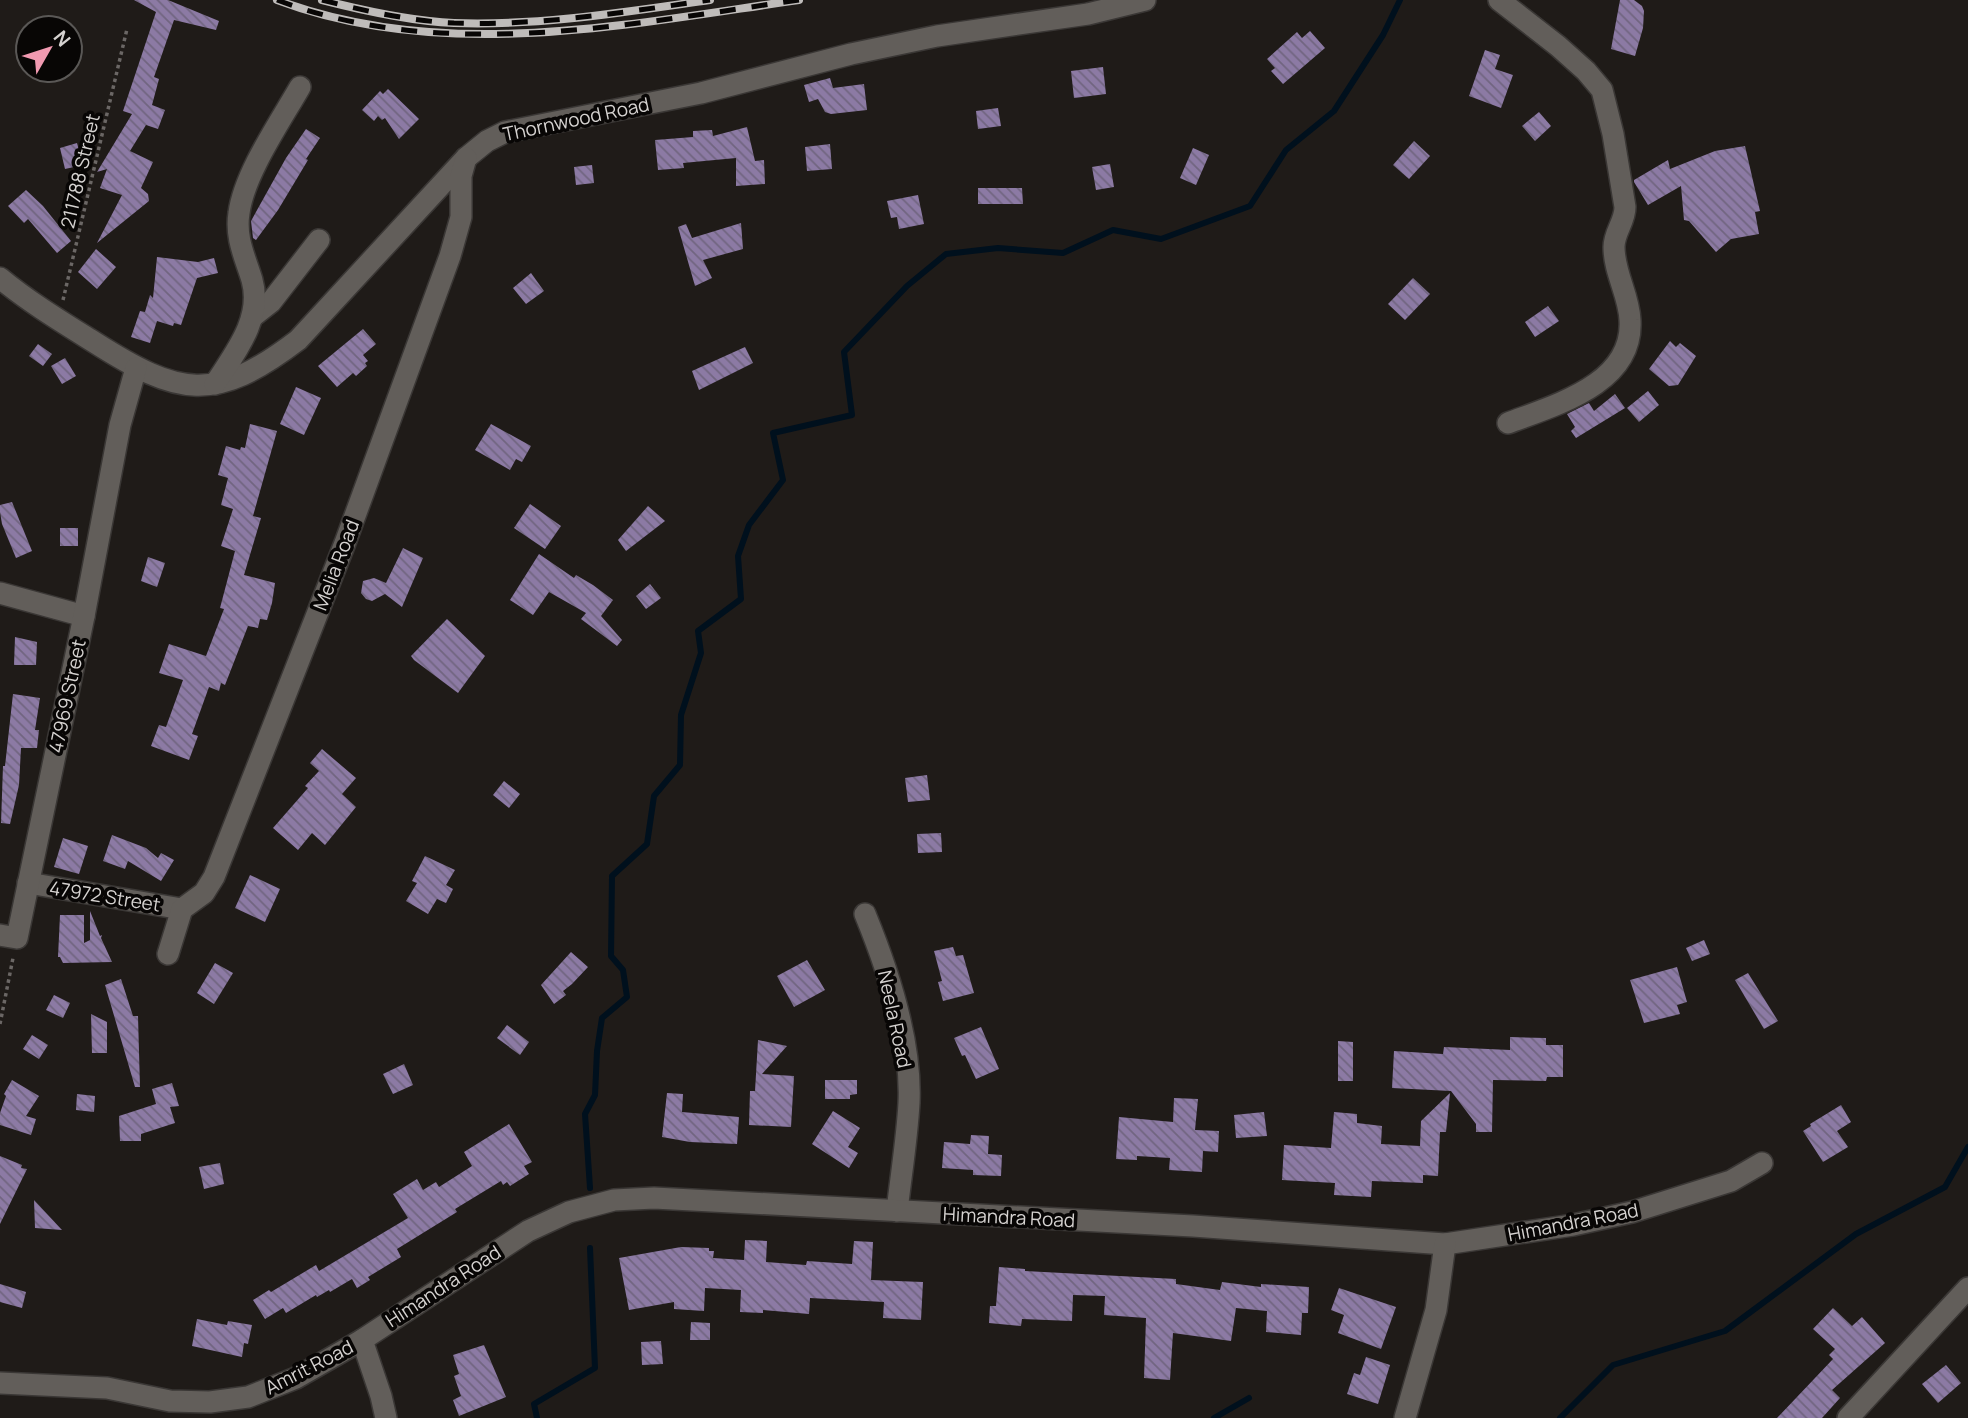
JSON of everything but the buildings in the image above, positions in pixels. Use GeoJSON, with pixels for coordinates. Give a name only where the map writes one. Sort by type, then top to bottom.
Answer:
{"type":"FeatureCollection","features":[{"type":"Feature","properties":{"kind":"street","name":"Thornwood Road"},"geometry":{"type":"LineString","coordinates":[[0,278],[57,319],[136,368],[176,383],[215,384],[244,376],[267,364],[298,340],[466,158],[487,141],[505,132],[701,93],[863,51],[937,36],[1088,14],[1144,0]]}},
{"type":"Feature","properties":{"kind":"street"},"geometry":{"type":"LineString","coordinates":[[1499,0],[1558,46],[1586,71],[1602,90],[1613,134],[1625,207],[1625,215],[1614,239],[1614,249],[1630,318],[1630,332],[1621,357],[1609,374],[1577,397],[1508,423]]}},
{"type":"Feature","properties":{"kind":"street"},"geometry":{"type":"LineString","coordinates":[[215,384],[245,335],[252,317],[253,284],[239,240],[238,216],[242,194],[300,87]]}},
{"type":"Feature","properties":{"kind":"street","name":"Melia Road"},"geometry":{"type":"LineString","coordinates":[[182,909],[204,893],[214,877],[350,530],[450,256],[461,217],[461,176],[466,158]]}},
{"type":"Feature","properties":{"kind":"street"},"geometry":{"type":"LineString","coordinates":[[252,317],[271,302],[319,240]]}},
{"type":"Feature","properties":{"kind":"street","name":"47969 Street"},"geometry":{"type":"LineString","coordinates":[[9,937],[28,883],[84,616],[120,425],[136,368]]}},
{"type":"Feature","properties":{"kind":"street"},"geometry":{"type":"LineString","coordinates":[[0,593],[84,616]]}},
{"type":"Feature","properties":{"kind":"street","name":"47972 Street"},"geometry":{"type":"LineString","coordinates":[[28,883],[182,909]]}},
{"type":"Feature","properties":{"kind":"street"},"geometry":{"type":"LineString","coordinates":[[169,954],[182,909]]}},
{"type":"Feature","properties":{"kind":"street","name":"Neela Road"},"geometry":{"type":"LineString","coordinates":[[865,914],[881,953],[905,1050],[909,1101],[897,1211]]}},
{"type":"Feature","properties":{"kind":"street","name":"Himandra Road"},"geometry":{"type":"LineString","coordinates":[[362,1340],[528,1231],[569,1212],[614,1200],[654,1198],[1193,1226],[1445,1244],[1573,1226],[1632,1212],[1731,1181],[1762,1163]]}},
{"type":"Feature","properties":{"kind":"street"},"geometry":{"type":"LineString","coordinates":[[1405,1418],[1436,1310],[1445,1244]]}},
{"type":"Feature","properties":{"kind":"street"},"geometry":{"type":"LineString","coordinates":[[1849,1418],[1968,1288]]}},
{"type":"Feature","properties":{"kind":"street"},"geometry":{"type":"LineString","coordinates":[[362,1340],[386,1418]]}},
{"type":"Feature","properties":{"kind":"street","name":"Amrit Road"},"geometry":{"type":"LineString","coordinates":[[0,1383],[107,1388],[191,1403],[248,1397],[296,1378],[362,1340]]}},
{"type":"Feature","properties":{"kind":"path","name":"211788 Street"},"geometry":{"type":"LineString","coordinates":[[57,319],[69,282],[127,29]]}},
{"type":"Feature","properties":{"kind":"path"},"geometry":{"type":"LineString","coordinates":[[0,1024],[9,937]]}},
{"type":"Feature","properties":{"kind":"waterway"},"geometry":{"type":"LineString","coordinates":[[590,1188],[585,1114],[595,1095],[602,1018],[627,997],[623,970],[611,956],[612,876],[647,844],[654,796],[680,765],[681,715],[701,653],[698,631],[741,599],[738,556],[749,525],[783,480],[773,433],[852,415],[844,352],[907,286],[946,254],[998,248],[1063,253],[1113,230],[1161,239],[1250,206],[1286,150],[1334,111],[1383,35],[1400,0]]}},
{"type":"Feature","properties":{"kind":"waterway"},"geometry":{"type":"LineString","coordinates":[[1560,1418],[1613,1365],[1725,1331],[1856,1234],[1945,1187],[1968,1147]]}},
{"type":"Feature","properties":{"kind":"waterway"},"geometry":{"type":"LineString","coordinates":[[537,1418],[534,1404],[595,1368],[590,1248]]}},
{"type":"Feature","properties":{"kind":"waterway"},"geometry":{"type":"LineString","coordinates":[[1214,1418],[1249,1398]]}},
{"type":"Feature","properties":{"kind":"railway"},"geometry":{"type":"LineString","coordinates":[[277,0],[340,19],[405,30],[471,34],[537,33],[603,27],[799,0]]}},
{"type":"Feature","properties":{"kind":"railway"},"geometry":{"type":"LineString","coordinates":[[322,0],[404,18],[454,23],[582,17],[710,0]]}}]}
